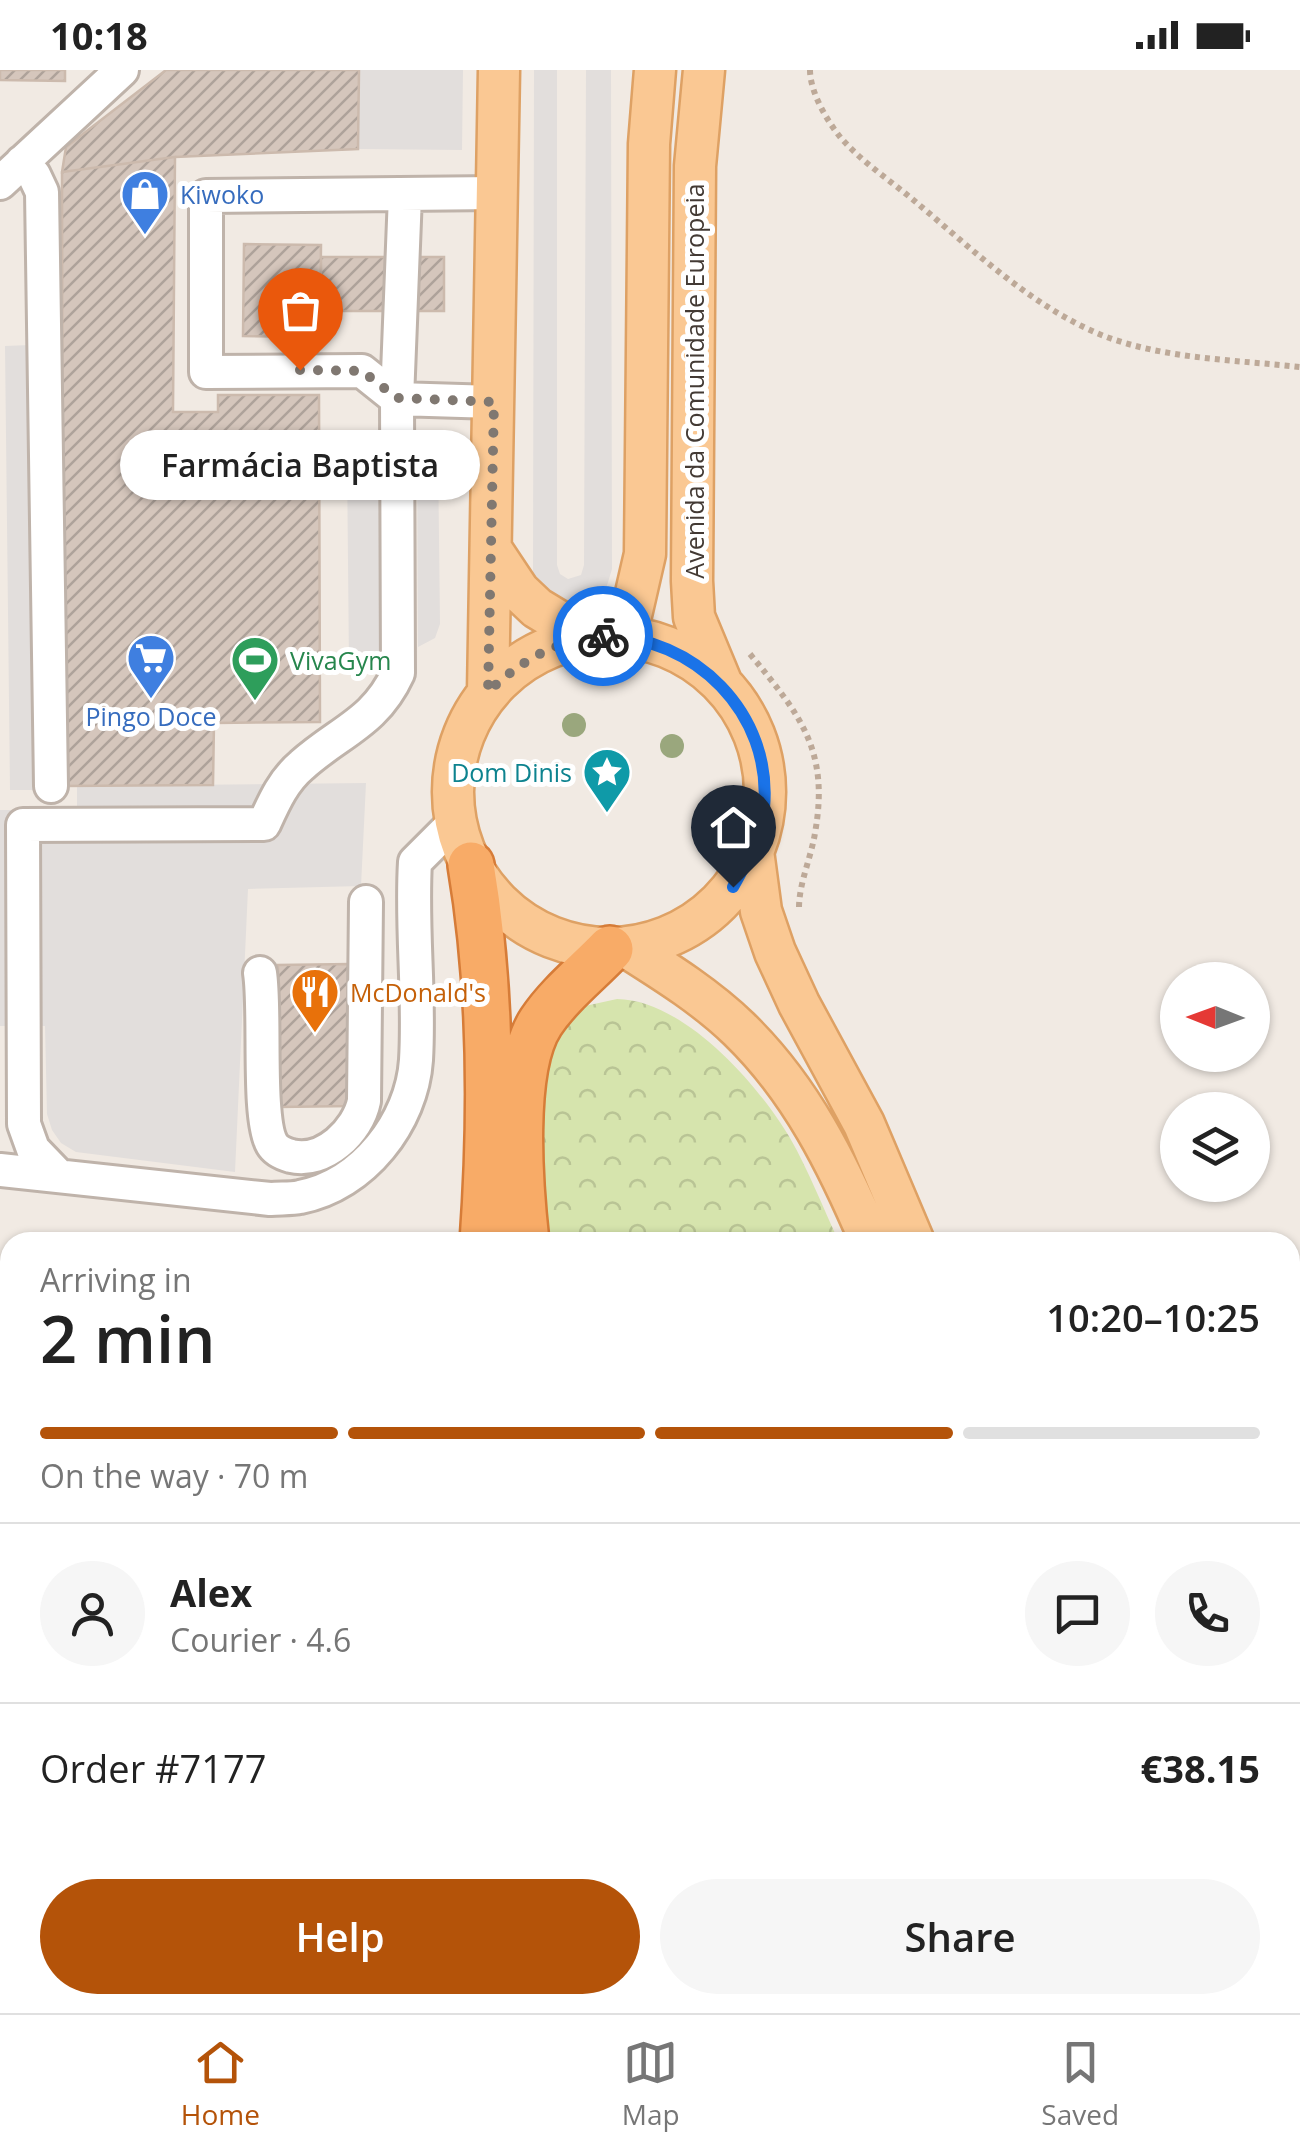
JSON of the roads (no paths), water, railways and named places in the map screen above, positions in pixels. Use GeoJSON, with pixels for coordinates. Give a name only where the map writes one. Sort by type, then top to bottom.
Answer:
{"type":"FeatureCollection","features":[{"type":"Feature","properties":{"kind":"highway"},"geometry":{"type":"LineString","coordinates":[[470,865],[485,975],[488,1074],[483,1232]]}},
{"type":"Feature","properties":{"kind":"highway"},"geometry":{"type":"LineString","coordinates":[[525,1232],[520,1159],[528,1058],[541,1023],[618,948]]}},
{"type":"Feature","properties":{"kind":"main road"},"geometry":{"type":"LineString","coordinates":[[488,692],[499,70]]}},
{"type":"Feature","properties":{"kind":"main road","name":"Avenida da Comunidade Europeia"},"geometry":{"type":"LineString","coordinates":[[603,637],[631,614],[644,554],[649,144],[654,70]]}},
{"type":"Feature","properties":{"kind":"main road","name":"Avenida da Comunidade Europeia"},"geometry":{"type":"LineString","coordinates":[[704,70],[695,166],[692,581],[694,617],[723,686]]}},
{"type":"Feature","properties":{"kind":"main road"},"geometry":{"type":"LineString","coordinates":[[491,549],[537,608],[603,637],[660,644],[694,661],[723,686],[748,722],[762,764],[764,808],[753,851],[733,887],[703,917],[668,938],[618,948],[567,944],[528,927],[495,900],[470,865],[455,822],[453,776],[464,732],[488,692],[516,666],[549,648],[603,637]]}},
{"type":"Feature","properties":{"kind":"main road"},"geometry":{"type":"LineString","coordinates":[[753,851],[761,911],[775,952],[864,1124],[910,1232]]}},
{"type":"Feature","properties":{"kind":"main road"},"geometry":{"type":"LineString","coordinates":[[618,948],[691,990],[738,1027],[770,1062],[818,1129],[866,1232]]}},
{"type":"Feature","properties":{"kind":"street"},"geometry":{"type":"LineString","coordinates":[[11,173],[122,70]]}},
{"type":"Feature","properties":{"kind":"street"},"geometry":{"type":"LineString","coordinates":[[11,173],[34,175],[42,192],[51,786]]}},
{"type":"Feature","properties":{"kind":"street"},"geometry":{"type":"LineString","coordinates":[[494,402],[397,398],[362,371],[206,372],[206,196],[497,192]]}},
{"type":"Feature","properties":{"kind":"street"},"geometry":{"type":"LineString","coordinates":[[59,1176],[33,1148],[24,1124],[23,825],[264,824],[281,787],[302,765],[376,710],[398,674],[397,398],[406,196]]}},
{"type":"Feature","properties":{"kind":"street"},"geometry":{"type":"LineString","coordinates":[[0,1170],[270,1199],[302,1197],[335,1184],[361,1167],[393,1132],[409,1096],[416,1062],[412,904],[415,862],[455,822]]}},
{"type":"Feature","properties":{"kind":"street"},"geometry":{"type":"LineString","coordinates":[[260,973],[264,1000],[265,1120],[272,1145],[298,1158],[314,1155],[332,1148],[361,1116],[366,902]]}},
{"type":"Feature","properties":{"kind":"place","name":"Kiwoko"},"geometry":{"type":"Point","coordinates":[145,236]}},
{"type":"Feature","properties":{"kind":"place","name":"Farmácia Baptista"},"geometry":{"type":"Point","coordinates":[300,370]}},
{"type":"Feature","properties":{"kind":"place","name":"Pingo Doce"},"geometry":{"type":"Point","coordinates":[151,700]}},
{"type":"Feature","properties":{"kind":"place","name":"VivaGym"},"geometry":{"type":"Point","coordinates":[255,702]}},
{"type":"Feature","properties":{"kind":"place","name":"Dom Dinis"},"geometry":{"type":"Point","coordinates":[607,814]}},
{"type":"Feature","properties":{"kind":"place","name":"McDonald's"},"geometry":{"type":"Point","coordinates":[315,1034]}}]}
